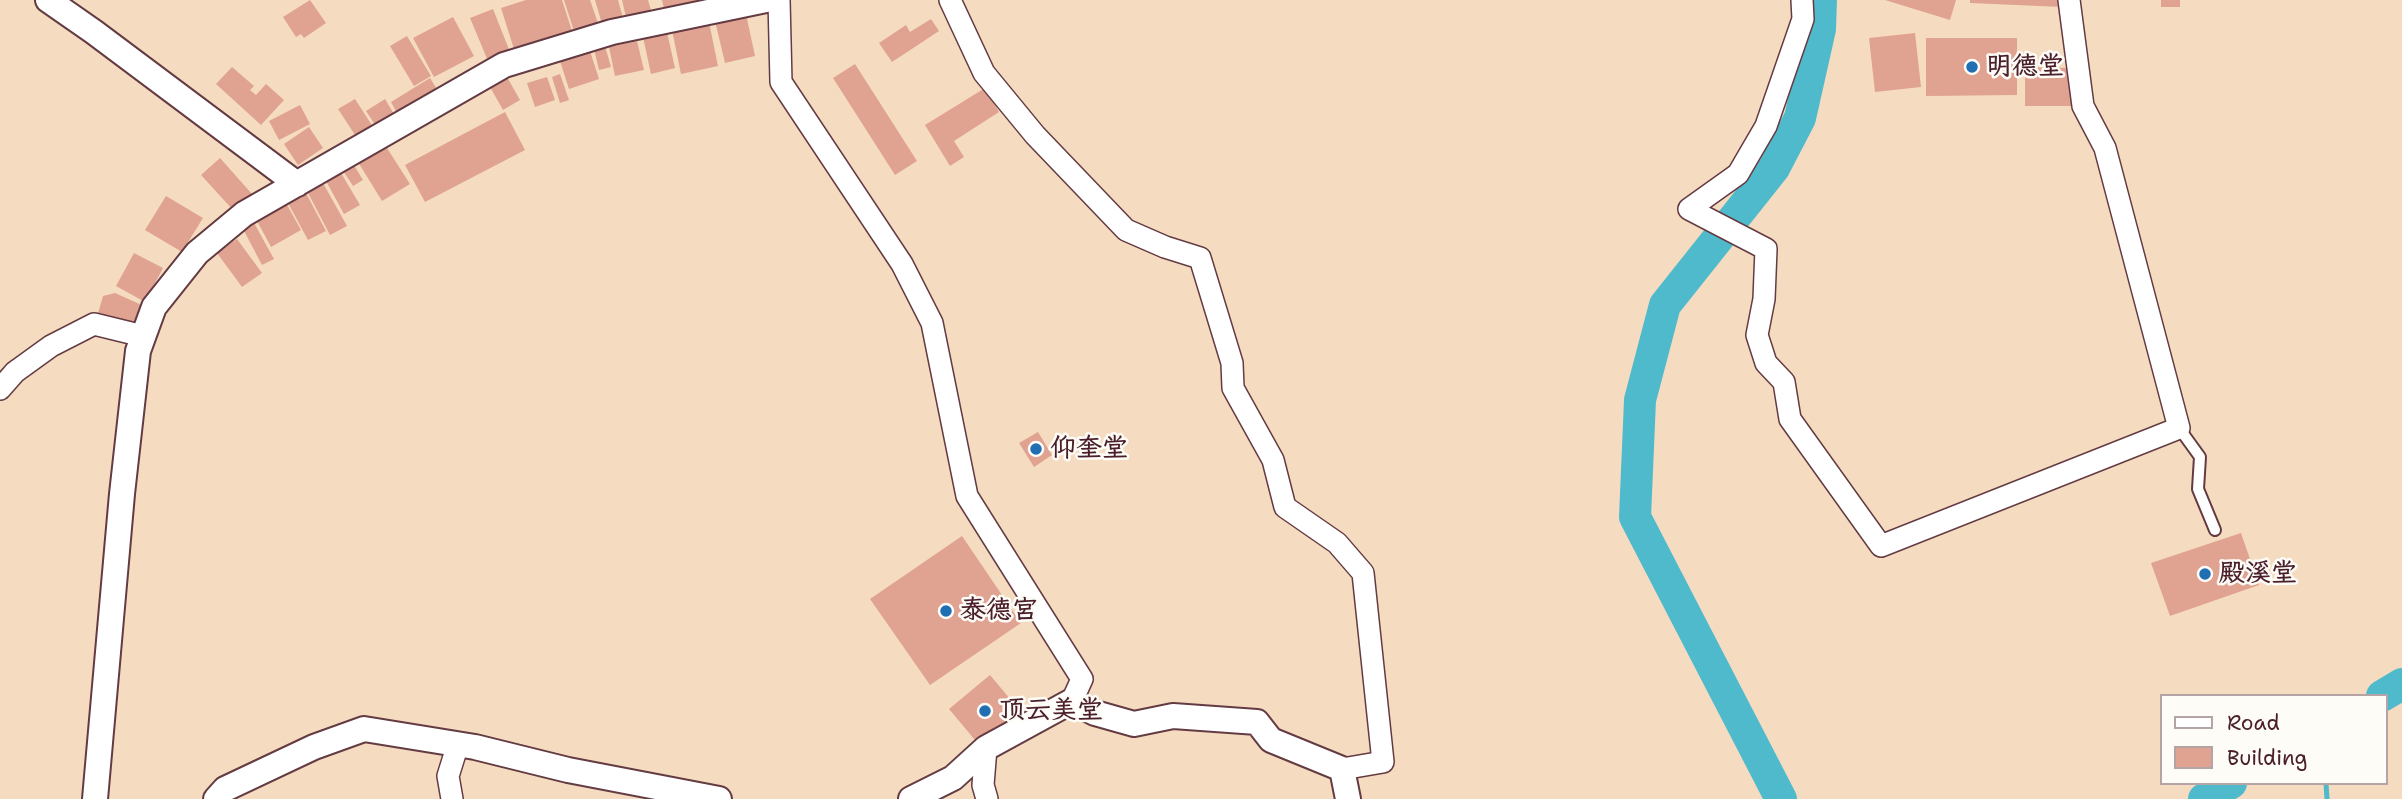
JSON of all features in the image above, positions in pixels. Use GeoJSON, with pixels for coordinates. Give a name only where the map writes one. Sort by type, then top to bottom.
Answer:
{"type":"FeatureCollection","features":[{"type":"Feature","properties":{"kind":"street"},"geometry":{"type":"LineString","coordinates":[[48,0],[297,184]]}},
{"type":"Feature","properties":{"kind":"street"},"geometry":{"type":"LineString","coordinates":[[95,799],[122,494],[138,351],[154,307],[197,253],[244,215],[504,65],[612,32],[766,0]]}},
{"type":"Feature","properties":{"kind":"street"},"geometry":{"type":"LineString","coordinates":[[779,0],[781,82],[902,264],[933,323],[967,496],[1082,679],[1072,701],[986,748],[953,778],[911,799]]}},
{"type":"Feature","properties":{"kind":"street"},"geometry":{"type":"LineString","coordinates":[[950,0],[984,73],[1035,135],[1126,230],[1200,258],[1232,363],[1233,388],[1273,460],[1285,506],[1337,542],[1363,573],[1383,762],[1342,769],[1271,740],[1257,722],[1173,716],[1134,724],[1095,713],[1072,701]]}},
{"type":"Feature","properties":{"kind":"street"},"geometry":{"type":"LineString","coordinates":[[1802,0],[1803,19],[1766,126],[1738,174],[1689,209],[1766,249],[1764,299],[1757,335],[1766,363],[1784,382],[1790,419],[1881,547],[2179,429],[2105,148],[2083,106],[2069,0]]}},
{"type":"Feature","properties":{"kind":"street"},"geometry":{"type":"LineString","coordinates":[[0,389],[16,372],[51,345],[94,324],[143,336]]}},
{"type":"Feature","properties":{"kind":"street"},"geometry":{"type":"LineString","coordinates":[[216,799],[225,789],[314,747],[365,729],[458,744],[568,770],[719,799]]}},
{"type":"Feature","properties":{"kind":"street"},"geometry":{"type":"LineString","coordinates":[[452,799],[449,776],[458,744]]}},
{"type":"Feature","properties":{"kind":"street"},"geometry":{"type":"LineString","coordinates":[[986,748],[983,785],[987,799]]}},
{"type":"Feature","properties":{"kind":"street"},"geometry":{"type":"LineString","coordinates":[[1342,769],[1348,799]]}},
{"type":"Feature","properties":{"kind":"lane"},"geometry":{"type":"LineString","coordinates":[[2179,429],[2200,457],[2199,489],[2215,530]]}},
{"type":"Feature","properties":{"kind":"building"},"geometry":{"type":"Polygon","coordinates":[[[310,0],[326,23],[304,38],[301,34],[296,37],[283,17],[310,0]]]}},
{"type":"Feature","properties":{"kind":"building"},"geometry":{"type":"Polygon","coordinates":[[[526,0],[562,0],[572,31],[514,49],[501,8],[526,0]]]}},
{"type":"Feature","properties":{"kind":"building"},"geometry":{"type":"Polygon","coordinates":[[[564,0],[590,0],[598,23],[574,31],[564,0]]]}},
{"type":"Feature","properties":{"kind":"building"},"geometry":{"type":"Polygon","coordinates":[[[595,0],[618,0],[623,18],[602,24],[595,0]]]}},
{"type":"Feature","properties":{"kind":"building"},"geometry":{"type":"Polygon","coordinates":[[[622,0],[648,0],[651,10],[626,17],[622,0]]]}},
{"type":"Feature","properties":{"kind":"building"},"geometry":{"type":"Polygon","coordinates":[[[662,0],[696,0],[696,1],[664,9],[662,0]]]}},
{"type":"Feature","properties":{"kind":"building"},"geometry":{"type":"Polygon","coordinates":[[[1885,0],[1956,0],[1950,20],[1885,0]]]}},
{"type":"Feature","properties":{"kind":"building"},"geometry":{"type":"Polygon","coordinates":[[[1970,0],[2062,0],[2062,7],[1970,3],[1970,0]]]}},
{"type":"Feature","properties":{"kind":"building"},"geometry":{"type":"Polygon","coordinates":[[[2161,0],[2180,0],[2180,7],[2161,7],[2161,0]]]}},
{"type":"Feature","properties":{"kind":"building"},"geometry":{"type":"Polygon","coordinates":[[[493,9],[510,52],[488,61],[470,18],[493,9]]]}},
{"type":"Feature","properties":{"kind":"building"},"geometry":{"type":"Polygon","coordinates":[[[746,14],[755,56],[725,63],[715,21],[746,14]]]}},
{"type":"Feature","properties":{"kind":"building"},"geometry":{"type":"Polygon","coordinates":[[[453,17],[474,56],[434,77],[413,38],[453,17]]]}},
{"type":"Feature","properties":{"kind":"building"},"geometry":{"type":"Polygon","coordinates":[[[931,19],[939,31],[892,62],[879,43],[906,25],[910,32],[931,19]]]}},
{"type":"Feature","properties":{"kind":"building"},"geometry":{"type":"Polygon","coordinates":[[[709,22],[718,66],[681,74],[672,30],[709,22]]]}},
{"type":"Feature","properties":{"kind":"building"},"geometry":{"type":"Polygon","coordinates":[[[667,32],[675,68],[651,74],[643,37],[667,32]]]}},
{"type":"Feature","properties":{"kind":"building"},"geometry":{"type":"Polygon","coordinates":[[[1915,33],[1921,87],[1875,92],[1869,38],[1915,33]]]}},
{"type":"Feature","properties":{"kind":"building"},"geometry":{"type":"Polygon","coordinates":[[[407,36],[431,76],[414,86],[390,46],[407,36]]]}},
{"type":"Feature","properties":{"kind":"building","name":"明德堂"},"geometry":{"type":"Polygon","coordinates":[[[1926,38],[2017,38],[2017,95],[1926,96],[1926,38]]]}},
{"type":"Feature","properties":{"kind":"building"},"geometry":{"type":"Polygon","coordinates":[[[637,41],[644,70],[615,76],[609,47],[637,41]]]}},
{"type":"Feature","properties":{"kind":"building"},"geometry":{"type":"Polygon","coordinates":[[[605,46],[611,67],[599,70],[594,49],[605,46]]]}},
{"type":"Feature","properties":{"kind":"building"},"geometry":{"type":"Polygon","coordinates":[[[590,51],[599,79],[569,89],[560,61],[590,51]]]}},
{"type":"Feature","properties":{"kind":"building"},"geometry":{"type":"Polygon","coordinates":[[[855,64],[917,161],[895,175],[833,78],[855,64]]]}},
{"type":"Feature","properties":{"kind":"building"},"geometry":{"type":"Polygon","coordinates":[[[232,67],[254,86],[250,90],[256,95],[266,84],[284,100],[261,125],[216,84],[232,67]]]}},
{"type":"Feature","properties":{"kind":"building"},"geometry":{"type":"Polygon","coordinates":[[[2025,67],[2075,68],[2075,106],[2025,106],[2025,67]]]}},
{"type":"Feature","properties":{"kind":"building"},"geometry":{"type":"Polygon","coordinates":[[[560,74],[569,100],[560,103],[552,77],[560,74]]]}},
{"type":"Feature","properties":{"kind":"building"},"geometry":{"type":"Polygon","coordinates":[[[507,77],[520,100],[503,110],[490,87],[507,77]]]}},
{"type":"Feature","properties":{"kind":"building"},"geometry":{"type":"Polygon","coordinates":[[[547,77],[555,100],[535,107],[527,83],[547,77]]]}},
{"type":"Feature","properties":{"kind":"building"},"geometry":{"type":"Polygon","coordinates":[[[430,78],[438,91],[398,115],[391,102],[430,78]]]}},
{"type":"Feature","properties":{"kind":"building"},"geometry":{"type":"Polygon","coordinates":[[[985,88],[999,112],[954,141],[964,157],[950,166],[925,125],[985,88]]]}},
{"type":"Feature","properties":{"kind":"building"},"geometry":{"type":"Polygon","coordinates":[[[355,99],[373,127],[357,138],[338,109],[355,99]]]}},
{"type":"Feature","properties":{"kind":"building"},"geometry":{"type":"Polygon","coordinates":[[[385,99],[394,114],[376,126],[366,111],[385,99]]]}},
{"type":"Feature","properties":{"kind":"building"},"geometry":{"type":"Polygon","coordinates":[[[300,105],[310,124],[279,140],[269,121],[300,105]]]}},
{"type":"Feature","properties":{"kind":"building"},"geometry":{"type":"Polygon","coordinates":[[[505,112],[525,150],[425,202],[405,165],[505,112]]]}},
{"type":"Feature","properties":{"kind":"building"},"geometry":{"type":"Polygon","coordinates":[[[309,127],[323,148],[298,165],[284,144],[309,127]]]}},
{"type":"Feature","properties":{"kind":"building"},"geometry":{"type":"Polygon","coordinates":[[[385,145],[410,184],[382,201],[358,162],[385,145]]]}},
{"type":"Feature","properties":{"kind":"building"},"geometry":{"type":"Polygon","coordinates":[[[220,158],[252,194],[233,210],[201,175],[220,158]]]}},
{"type":"Feature","properties":{"kind":"building"},"geometry":{"type":"Polygon","coordinates":[[[352,162],[363,180],[353,186],[342,169],[352,162]]]}},
{"type":"Feature","properties":{"kind":"building"},"geometry":{"type":"Polygon","coordinates":[[[341,173],[360,205],[344,214],[326,181],[341,173]]]}},
{"type":"Feature","properties":{"kind":"building"},"geometry":{"type":"Polygon","coordinates":[[[323,183],[347,226],[330,235],[307,191],[323,183]]]}},
{"type":"Feature","properties":{"kind":"building"},"geometry":{"type":"Polygon","coordinates":[[[306,193],[326,231],[308,240],[288,203],[306,193]]]}},
{"type":"Feature","properties":{"kind":"building"},"geometry":{"type":"Polygon","coordinates":[[[166,196],[203,218],[182,252],[145,230],[166,196]]]}},
{"type":"Feature","properties":{"kind":"building"},"geometry":{"type":"Polygon","coordinates":[[[286,203],[301,230],[271,247],[256,219],[286,203]]]}},
{"type":"Feature","properties":{"kind":"building"},"geometry":{"type":"Polygon","coordinates":[[[253,221],[274,259],[262,265],[242,227],[253,221]]]}},
{"type":"Feature","properties":{"kind":"building"},"geometry":{"type":"Polygon","coordinates":[[[237,239],[262,273],[242,287],[217,253],[237,239]]]}},
{"type":"Feature","properties":{"kind":"building"},"geometry":{"type":"Polygon","coordinates":[[[134,253],[163,268],[145,302],[116,286],[134,253]]]}},
{"type":"Feature","properties":{"kind":"building"},"geometry":{"type":"Polygon","coordinates":[[[115,293],[144,306],[134,328],[97,317],[103,296],[115,293]]]}},
{"type":"Feature","properties":{"kind":"building","name":"仰奎堂"},"geometry":{"type":"Polygon","coordinates":[[[1038,432],[1052,455],[1034,467],[1019,443],[1038,432]]]}},
{"type":"Feature","properties":{"kind":"building","name":"殿溪堂"},"geometry":{"type":"Polygon","coordinates":[[[2241,533],[2259,585],[2170,616],[2151,563],[2241,533]]]}},
{"type":"Feature","properties":{"kind":"building","name":"泰德宫"},"geometry":{"type":"Polygon","coordinates":[[[962,536],[1021,623],[930,685],[870,599],[962,536]]]}},
{"type":"Feature","properties":{"kind":"building","name":"顶云美堂"},"geometry":{"type":"Polygon","coordinates":[[[990,675],[1021,712],[980,746],[949,709],[990,675]]]}},
{"type":"Feature","properties":{"kind":"waterway"},"geometry":{"type":"LineString","coordinates":[[1781,799],[1635,517],[1640,400],[1665,305],[1774,168],[1800,118],[1820,29],[1821,0]]}},
{"type":"Feature","properties":{"kind":"waterway"},"geometry":{"type":"LineString","coordinates":[[2385,694],[2402,684]]}},
{"type":"Feature","properties":{"kind":"waterway"},"geometry":{"type":"LineString","coordinates":[[2204,799],[2228,785]]}},
{"type":"Feature","properties":{"kind":"waterway"},"geometry":{"type":"LineString","coordinates":[[2326,785],[2327,799]]}},
{"type":"Feature","properties":{"kind":"place","name":"明德堂"},"geometry":{"type":"Point","coordinates":[1972,67]}},
{"type":"Feature","properties":{"kind":"place","name":"仰奎堂"},"geometry":{"type":"Point","coordinates":[1036,449]}},
{"type":"Feature","properties":{"kind":"place","name":"殿溪堂"},"geometry":{"type":"Point","coordinates":[2205,574]}},
{"type":"Feature","properties":{"kind":"place","name":"泰德宫"},"geometry":{"type":"Point","coordinates":[946,611]}},
{"type":"Feature","properties":{"kind":"place","name":"顶云美堂"},"geometry":{"type":"Point","coordinates":[985,711]}}]}
